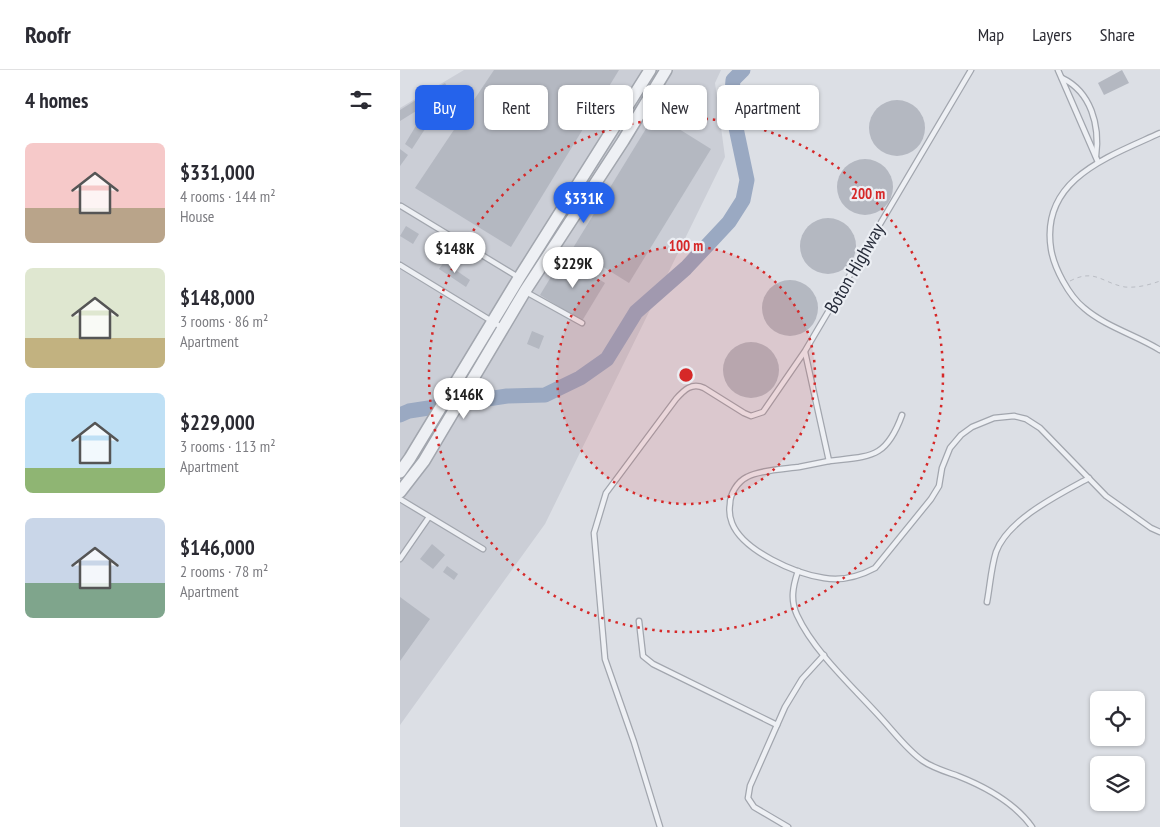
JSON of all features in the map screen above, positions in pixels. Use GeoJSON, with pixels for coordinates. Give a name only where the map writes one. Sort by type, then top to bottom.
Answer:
{"type":"FeatureCollection","features":[{"type":"Feature","properties":{"kind":"street"},"geometry":{"type":"LineString","coordinates":[[400,472],[492,321],[650,70]]}},
{"type":"Feature","properties":{"kind":"street"},"geometry":{"type":"LineString","coordinates":[[400,492],[424,461],[525,291],[623,141],[666,70]]}},
{"type":"Feature","properties":{"kind":"lane","name":"Boton Highway"},"geometry":{"type":"LineString","coordinates":[[660,827],[634,742],[605,659],[594,533],[606,493],[684,390],[699,385],[751,416],[763,412],[805,351],[971,70]]}},
{"type":"Feature","properties":{"kind":"lane"},"geometry":{"type":"LineString","coordinates":[[1058,70],[1097,160]]}},
{"type":"Feature","properties":{"kind":"lane"},"geometry":{"type":"LineString","coordinates":[[1061,77],[1079,88],[1089,106],[1098,140],[1097,160]]}},
{"type":"Feature","properties":{"kind":"lane"},"geometry":{"type":"LineString","coordinates":[[1160,134],[1097,160],[1064,189],[1053,209],[1051,221],[1051,246],[1057,271],[1074,298],[1090,313],[1160,350]]}},
{"type":"Feature","properties":{"kind":"lane"},"geometry":{"type":"LineString","coordinates":[[401,206],[519,278]]}},
{"type":"Feature","properties":{"kind":"lane"},"geometry":{"type":"LineString","coordinates":[[400,265],[503,328]]}},
{"type":"Feature","properties":{"kind":"lane"},"geometry":{"type":"LineString","coordinates":[[525,291],[582,323]]}},
{"type":"Feature","properties":{"kind":"lane"},"geometry":{"type":"LineString","coordinates":[[805,351],[829,461]]}},
{"type":"Feature","properties":{"kind":"lane"},"geometry":{"type":"LineString","coordinates":[[902,415],[897,430],[879,452],[865,457],[829,461],[747,477],[736,487],[730,497],[729,510],[732,524],[742,538],[753,548],[798,571],[825,578],[841,578],[864,574],[875,568],[931,499],[939,486],[942,468],[950,448],[961,435],[972,427],[994,418],[1014,416],[1026,419],[1040,428],[1106,496],[1151,528],[1160,532]]}},
{"type":"Feature","properties":{"kind":"lane"},"geometry":{"type":"LineString","coordinates":[[987,602],[997,550],[1013,527],[1028,515],[1089,478]]}},
{"type":"Feature","properties":{"kind":"lane"},"geometry":{"type":"LineString","coordinates":[[400,499],[483,549]]}},
{"type":"Feature","properties":{"kind":"lane"},"geometry":{"type":"LineString","coordinates":[[400,559],[429,517]]}},
{"type":"Feature","properties":{"kind":"lane"},"geometry":{"type":"LineString","coordinates":[[798,571],[792,588],[796,614],[809,637],[824,655],[902,740],[924,761],[978,784],[1009,802],[1032,827]]}},
{"type":"Feature","properties":{"kind":"lane"},"geometry":{"type":"LineString","coordinates":[[639,621],[643,656],[653,664],[777,725]]}},
{"type":"Feature","properties":{"kind":"lane"},"geometry":{"type":"LineString","coordinates":[[788,827],[754,807],[748,798],[750,786],[784,707],[802,679],[824,655]]}},
{"type":"Feature","properties":{"kind":"path"},"geometry":{"type":"LineString","coordinates":[[1066,283],[1081,275],[1092,276],[1126,287],[1146,286],[1160,281]]}},
{"type":"Feature","properties":{"kind":"shaded area"},"geometry":{"type":"Polygon","coordinates":[[[464,70],[721,70],[715,83],[717,130],[721,130],[725,157],[545,524],[400,725],[400,108],[415,99],[415,130],[474,130],[474,85],[439,85],[464,70]]]}},
{"type":"Feature","properties":{"kind":"building"},"geometry":{"type":"Polygon","coordinates":[[[494,70],[619,70],[610,85],[558,85],[558,130],[582,130],[511,247],[415,188],[454,130],[474,130],[474,100],[494,70]]]}},
{"type":"Feature","properties":{"kind":"building"},"geometry":{"type":"Polygon","coordinates":[[[1122,70],[1129,83],[1104,95],[1098,83],[1122,70]]]}},
{"type":"Feature","properties":{"kind":"building"},"geometry":{"type":"Polygon","coordinates":[[[897,100],[908,102],[917,108],[923,117],[925,128],[923,139],[917,148],[908,154],[897,156],[886,154],[877,148],[871,139],[869,128],[871,117],[877,108],[886,102],[897,100]]]}},
{"type":"Feature","properties":{"kind":"building"},"geometry":{"type":"Polygon","coordinates":[[[415,101],[415,112],[400,121],[400,110],[415,101]]]}},
{"type":"Feature","properties":{"kind":"building"},"geometry":{"type":"Polygon","coordinates":[[[415,127],[415,130],[424,130],[412,149],[405,144],[415,127]]]}},
{"type":"Feature","properties":{"kind":"building"},"geometry":{"type":"Polygon","coordinates":[[[645,130],[681,130],[711,149],[629,283],[573,248],[645,130]]]}},
{"type":"Feature","properties":{"kind":"building"},"geometry":{"type":"Polygon","coordinates":[[[400,149],[408,155],[400,166],[400,149]]]}},
{"type":"Feature","properties":{"kind":"building"},"geometry":{"type":"Polygon","coordinates":[[[865,159],[876,161],[885,167],[891,176],[893,187],[891,198],[885,207],[876,213],[865,215],[854,213],[845,207],[839,198],[837,187],[839,176],[845,167],[854,161],[865,159]]]}},
{"type":"Feature","properties":{"kind":"building"},"geometry":{"type":"Polygon","coordinates":[[[828,218],[839,220],[848,226],[854,235],[856,246],[854,257],[848,266],[839,272],[828,274],[817,272],[808,266],[802,257],[800,246],[802,235],[808,226],[817,220],[828,218]]]}},
{"type":"Feature","properties":{"kind":"building"},"geometry":{"type":"Polygon","coordinates":[[[406,226],[419,234],[413,244],[400,236],[406,226]]]}},
{"type":"Feature","properties":{"kind":"building"},"geometry":{"type":"Polygon","coordinates":[[[563,257],[605,283],[582,321],[540,295],[563,257]]]}},
{"type":"Feature","properties":{"kind":"building"},"geometry":{"type":"Polygon","coordinates":[[[444,262],[470,280],[466,287],[439,269],[444,262]]]}},
{"type":"Feature","properties":{"kind":"building"},"geometry":{"type":"Polygon","coordinates":[[[790,280],[801,282],[810,288],[816,297],[818,308],[816,319],[810,328],[801,334],[790,336],[779,334],[770,328],[764,319],[762,308],[764,297],[770,288],[779,282],[790,280]]]}},
{"type":"Feature","properties":{"kind":"building"},"geometry":{"type":"Polygon","coordinates":[[[532,331],[544,336],[539,349],[527,344],[532,331]]]}},
{"type":"Feature","properties":{"kind":"building"},"geometry":{"type":"Polygon","coordinates":[[[751,342],[762,344],[771,350],[777,359],[779,370],[777,381],[771,390],[762,396],[751,398],[740,396],[731,390],[725,381],[723,370],[725,359],[731,350],[740,344],[751,342]]]}},
{"type":"Feature","properties":{"kind":"building"},"geometry":{"type":"Polygon","coordinates":[[[432,544],[445,555],[433,569],[420,559],[432,544]]]}},
{"type":"Feature","properties":{"kind":"building"},"geometry":{"type":"Polygon","coordinates":[[[447,566],[458,574],[454,580],[443,572],[447,566]]]}},
{"type":"Feature","properties":{"kind":"building"},"geometry":{"type":"Polygon","coordinates":[[[400,597],[430,619],[400,661],[400,597]]]}},
{"type":"Feature","properties":{"kind":"waterway"},"geometry":{"type":"LineString","coordinates":[[400,415],[409,411],[507,396],[545,395],[580,378],[607,359],[636,312],[686,268],[729,222],[743,200],[747,180],[731,104],[733,80],[743,70]]}}]}
